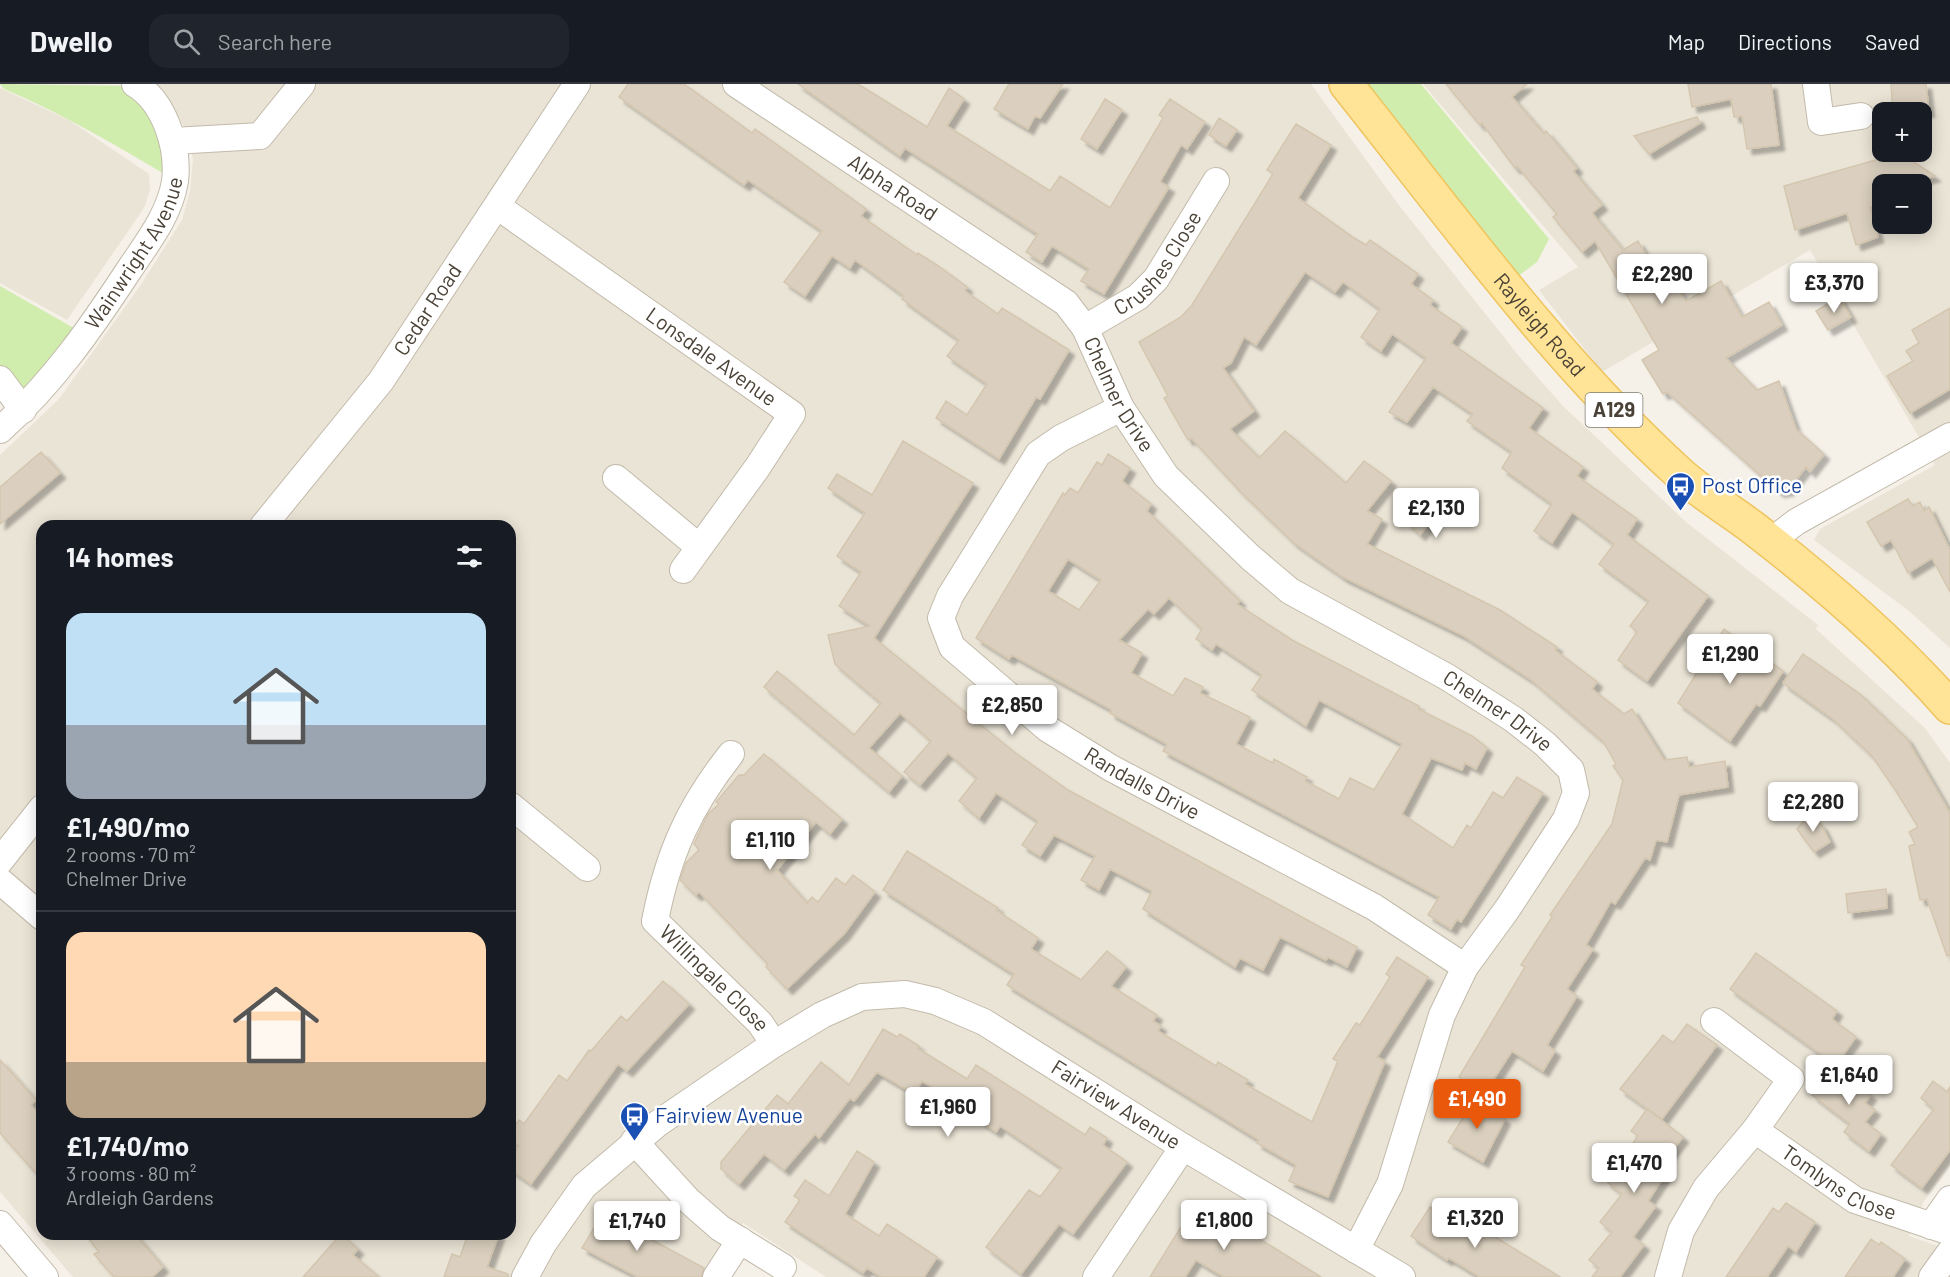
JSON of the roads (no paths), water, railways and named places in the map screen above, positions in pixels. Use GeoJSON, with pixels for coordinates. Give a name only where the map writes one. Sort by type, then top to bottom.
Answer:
{"type":"FeatureCollection","features":[{"type":"Feature","properties":{"kind":"main road","name":"Rayleigh Road"},"geometry":{"type":"LineString","coordinates":[[1346,84],[1506,285],[1616,413],[1681,475],[1770,542],[1847,606],[1950,707]]}},
{"type":"Feature","properties":{"kind":"street","name":"Wainwright Avenue"},"geometry":{"type":"LineString","coordinates":[[0,430],[38,395],[86,335],[157,228],[175,180],[173,141],[153,101],[135,84]]}},
{"type":"Feature","properties":{"kind":"street"},"geometry":{"type":"LineString","coordinates":[[173,141],[260,136],[302,84]]}},
{"type":"Feature","properties":{"kind":"street","name":"Cedar Road"},"geometry":{"type":"LineString","coordinates":[[267,520],[381,381],[577,84]]}},
{"type":"Feature","properties":{"kind":"street","name":"Alpha Road"},"geometry":{"type":"LineString","coordinates":[[736,84],[1050,292]]}},
{"type":"Feature","properties":{"kind":"street"},"geometry":{"type":"LineString","coordinates":[[1816,84],[1821,122],[1861,116]]}},
{"type":"Feature","properties":{"kind":"street","name":"Crushes Close"},"geometry":{"type":"LineString","coordinates":[[1085,328],[1138,297],[1156,279],[1216,182]]}},
{"type":"Feature","properties":{"kind":"street","name":"Lonsdale Avenue"},"geometry":{"type":"LineString","coordinates":[[497,206],[792,414],[683,570]]}},
{"type":"Feature","properties":{"kind":"street","name":"Chelmer Drive"},"geometry":{"type":"LineString","coordinates":[[1050,292],[1066,303],[1085,328],[1120,408],[1166,476],[1250,557],[1290,591],[1447,678],[1513,719],[1545,744],[1571,770],[1576,793],[1566,819],[1508,908],[1465,967],[1442,1015],[1390,1184],[1356,1250]]}},
{"type":"Feature","properties":{"kind":"street"},"geometry":{"type":"LineString","coordinates":[[0,379],[23,410]]}},
{"type":"Feature","properties":{"kind":"street","name":"Randalls Drive"},"geometry":{"type":"LineString","coordinates":[[1120,408],[1061,438],[1038,454],[950,596],[941,618],[952,646],[1048,729],[1111,768],[1374,907],[1465,967]]}},
{"type":"Feature","properties":{"kind":"street"},"geometry":{"type":"LineString","coordinates":[[1770,542],[1796,522],[1950,436]]}},
{"type":"Feature","properties":{"kind":"street"},"geometry":{"type":"LineString","coordinates":[[616,478],[699,547]]}},
{"type":"Feature","properties":{"kind":"street","name":"Willingale Close"},"geometry":{"type":"LineString","coordinates":[[731,754],[703,790],[678,839],[655,921],[760,1023],[774,1044]]}},
{"type":"Feature","properties":{"kind":"street"},"geometry":{"type":"LineString","coordinates":[[516,810],[587,868]]}},
{"type":"Feature","properties":{"kind":"street"},"geometry":{"type":"LineString","coordinates":[[0,861],[36,816]]}},
{"type":"Feature","properties":{"kind":"street"},"geometry":{"type":"LineString","coordinates":[[0,881],[36,912]]}},
{"type":"Feature","properties":{"kind":"street","name":"Fairview Avenue"},"geometry":{"type":"LineString","coordinates":[[525,1277],[543,1244],[584,1186],[634,1141],[774,1044],[822,1016],[862,997],[905,994],[935,1001],[984,1022],[1183,1147],[1402,1277]]}},
{"type":"Feature","properties":{"kind":"street"},"geometry":{"type":"LineString","coordinates":[[1668,1277],[1681,1231],[1701,1196],[1755,1130],[1791,1079],[1714,1021]]}},
{"type":"Feature","properties":{"kind":"street","name":"Tomlyns Close"},"geometry":{"type":"LineString","coordinates":[[1755,1130],[1855,1200],[1940,1229],[1950,1199]]}},
{"type":"Feature","properties":{"kind":"street"},"geometry":{"type":"LineString","coordinates":[[634,1141],[688,1200],[720,1228],[783,1267]]}},
{"type":"Feature","properties":{"kind":"street"},"geometry":{"type":"LineString","coordinates":[[1096,1277],[1183,1147]]}},
{"type":"Feature","properties":{"kind":"street"},"geometry":{"type":"LineString","coordinates":[[0,1224],[45,1277]]}},
{"type":"Feature","properties":{"kind":"street"},"geometry":{"type":"LineString","coordinates":[[716,1277],[740,1240]]}},
{"type":"Feature","properties":{"kind":"street"},"geometry":{"type":"LineString","coordinates":[[1932,1277],[1950,1252]]}},
{"type":"Feature","properties":{"kind":"place","name":"Post Office"},"geometry":{"type":"Point","coordinates":[1681,512]}},
{"type":"Feature","properties":{"kind":"place","name":"Fairview Avenue"},"geometry":{"type":"Point","coordinates":[634,1142]}}]}
